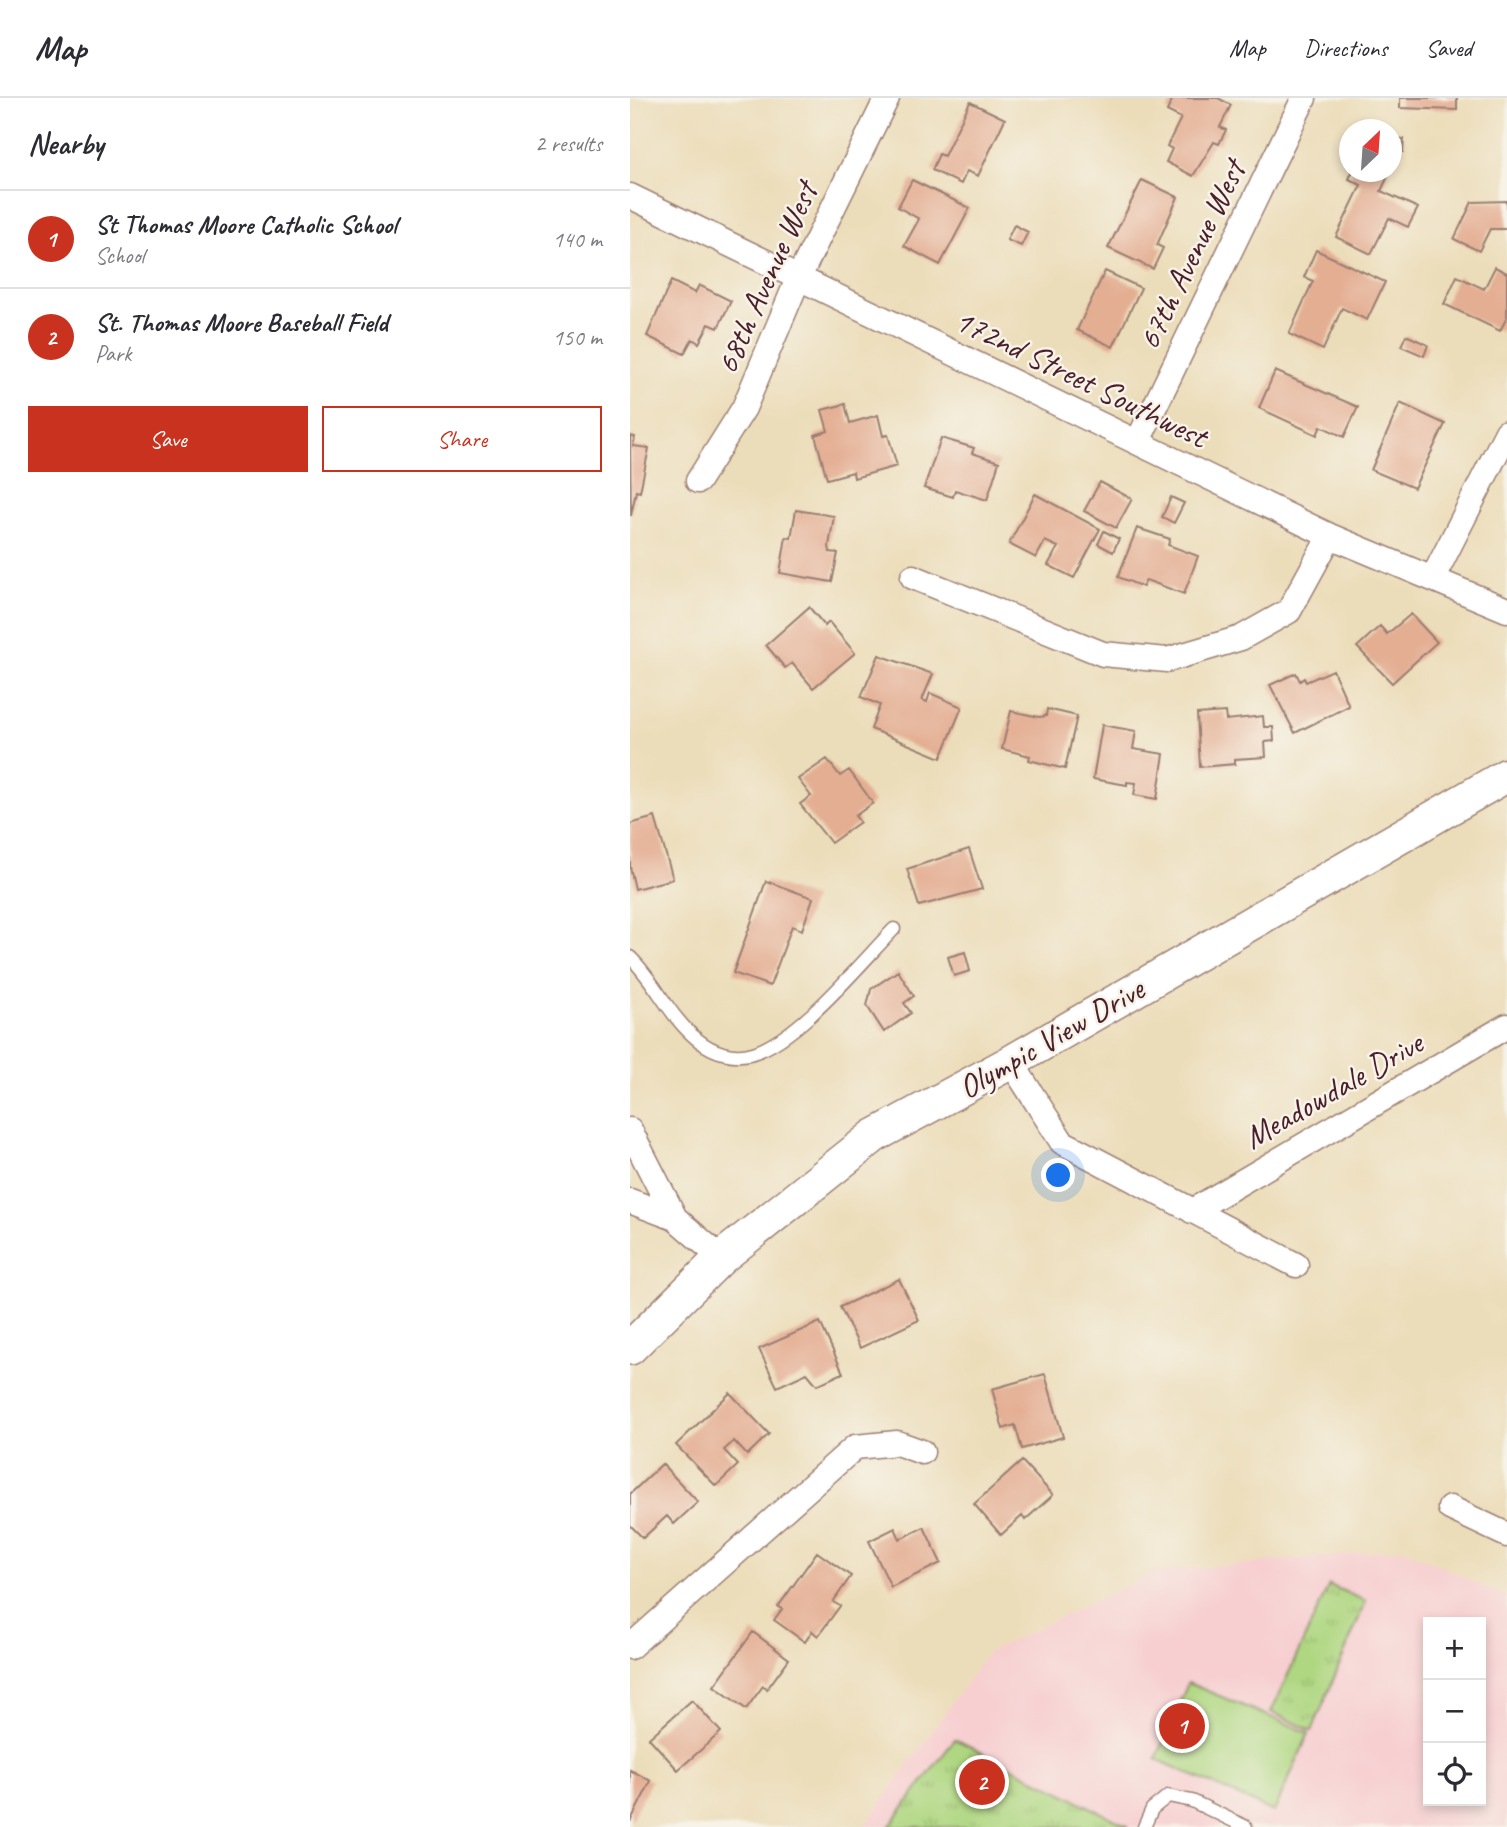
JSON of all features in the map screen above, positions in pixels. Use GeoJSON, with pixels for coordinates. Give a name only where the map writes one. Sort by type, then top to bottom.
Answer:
{"type":"FeatureCollection","features":[{"type":"Feature","properties":{"kind":"main road","name":"Olympic View Drive"},"geometry":{"type":"LineString","coordinates":[[630,1348],[721,1258],[874,1136],[1011,1062],[1507,775]]}},
{"type":"Feature","properties":{"kind":"street","name":"68th Avenue West"},"geometry":{"type":"LineString","coordinates":[[698,481],[744,408],[799,279],[887,98]]}},
{"type":"Feature","properties":{"kind":"street","name":"67th Avenue West"},"geometry":{"type":"LineString","coordinates":[[1138,441],[1304,98]]}},
{"type":"Feature","properties":{"kind":"street","name":"172nd Street Southwest"},"geometry":{"type":"LineString","coordinates":[[630,196],[1330,536],[1507,610]]}},
{"type":"Feature","properties":{"kind":"street"},"geometry":{"type":"LineString","coordinates":[[1433,578],[1507,432]]}},
{"type":"Feature","properties":{"kind":"street"},"geometry":{"type":"LineString","coordinates":[[913,577],[1103,654],[1167,660],[1241,638],[1289,611],[1330,536]]}},
{"type":"Feature","properties":{"kind":"street","name":"Meadowdale Drive"},"geometry":{"type":"LineString","coordinates":[[1192,1211],[1507,1026]]}},
{"type":"Feature","properties":{"kind":"street"},"geometry":{"type":"LineString","coordinates":[[1011,1062],[1062,1142],[1296,1265]]}},
{"type":"Feature","properties":{"kind":"street"},"geometry":{"type":"LineString","coordinates":[[630,1130],[675,1219]]}},
{"type":"Feature","properties":{"kind":"street"},"geometry":{"type":"LineString","coordinates":[[630,1201],[675,1219],[721,1258]]}},
{"type":"Feature","properties":{"kind":"street"},"geometry":{"type":"LineString","coordinates":[[633,1638],[855,1447],[897,1443],[922,1452]]}},
{"type":"Feature","properties":{"kind":"street"},"geometry":{"type":"LineString","coordinates":[[1450,1508],[1507,1535]]}},
{"type":"Feature","properties":{"kind":"lane"},"geometry":{"type":"LineString","coordinates":[[630,957],[647,973],[681,1024],[700,1042],[724,1055],[752,1053],[790,1034],[894,929]]}},
{"type":"Feature","properties":{"kind":"lane"},"geometry":{"type":"LineString","coordinates":[[1144,1827],[1152,1809],[1168,1796],[1192,1801],[1246,1827]]}},
{"type":"Feature","properties":{"kind":"shaded area"},"geometry":{"type":"Polygon","coordinates":[[[1404,1549],[1507,1597],[1507,1827],[864,1827],[988,1652],[1156,1572],[1404,1549]]]}},
{"type":"Feature","properties":{"kind":"green space"},"geometry":{"type":"Polygon","coordinates":[[[1329,1585],[1366,1601],[1312,1731],[1271,1712],[1329,1585]]]}},
{"type":"Feature","properties":{"kind":"green space"},"geometry":{"type":"Polygon","coordinates":[[[1188,1683],[1309,1733],[1274,1812],[1156,1759],[1188,1683]]]}},
{"type":"Feature","properties":{"kind":"green space"},"geometry":{"type":"Polygon","coordinates":[[[955,1739],[1128,1826],[1128,1827],[889,1827],[955,1739]]]}},
{"type":"Feature","properties":{"kind":"building"},"geometry":{"type":"Polygon","coordinates":[[[1173,98],[1218,98],[1231,105],[1220,127],[1226,130],[1219,144],[1214,142],[1193,176],[1166,162],[1172,149],[1167,146],[1181,118],[1167,111],[1173,98]]]}},
{"type":"Feature","properties":{"kind":"building"},"geometry":{"type":"Polygon","coordinates":[[[1400,98],[1457,98],[1457,110],[1400,108],[1400,98]]]}},
{"type":"Feature","properties":{"kind":"building"},"geometry":{"type":"Polygon","coordinates":[[[970,102],[1005,119],[978,176],[967,171],[961,184],[932,170],[939,154],[944,156],[970,102]]]}},
{"type":"Feature","properties":{"kind":"building"},"geometry":{"type":"Polygon","coordinates":[[[912,180],[970,208],[940,265],[904,246],[919,219],[898,207],[912,180]]]}},
{"type":"Feature","properties":{"kind":"building"},"geometry":{"type":"Polygon","coordinates":[[[1142,180],[1178,197],[1157,245],[1163,248],[1153,269],[1108,248],[1142,180]]]}},
{"type":"Feature","properties":{"kind":"building"},"geometry":{"type":"Polygon","coordinates":[[[1355,182],[1385,182],[1381,191],[1418,208],[1408,227],[1389,218],[1371,254],[1336,237],[1361,185],[1355,182]]]}},
{"type":"Feature","properties":{"kind":"building"},"geometry":{"type":"Polygon","coordinates":[[[1507,201],[1507,229],[1490,229],[1479,251],[1454,239],[1472,202],[1507,201]]]}},
{"type":"Feature","properties":{"kind":"building"},"geometry":{"type":"Polygon","coordinates":[[[1014,225],[1028,232],[1021,246],[1007,240],[1014,225]]]}},
{"type":"Feature","properties":{"kind":"building"},"geometry":{"type":"Polygon","coordinates":[[[1316,250],[1385,282],[1367,320],[1342,308],[1323,350],[1289,334],[1313,281],[1304,277],[1316,250]]]}},
{"type":"Feature","properties":{"kind":"building"},"geometry":{"type":"Polygon","coordinates":[[[1495,267],[1507,273],[1507,317],[1500,331],[1444,304],[1457,276],[1484,289],[1495,267]]]}},
{"type":"Feature","properties":{"kind":"building"},"geometry":{"type":"Polygon","coordinates":[[[1105,271],[1141,288],[1113,347],[1077,330],[1105,271]]]}},
{"type":"Feature","properties":{"kind":"building"},"geometry":{"type":"Polygon","coordinates":[[[671,281],[695,293],[699,285],[731,301],[718,328],[709,324],[699,343],[692,339],[684,354],[647,336],[671,281]]]}},
{"type":"Feature","properties":{"kind":"building"},"geometry":{"type":"Polygon","coordinates":[[[1406,335],[1428,345],[1424,356],[1401,346],[1406,335]]]}},
{"type":"Feature","properties":{"kind":"building"},"geometry":{"type":"Polygon","coordinates":[[[1275,371],[1358,407],[1344,437],[1321,426],[1317,435],[1259,408],[1275,371]]]}},
{"type":"Feature","properties":{"kind":"building"},"geometry":{"type":"Polygon","coordinates":[[[1400,403],[1445,424],[1414,488],[1371,470],[1400,403]]]}},
{"type":"Feature","properties":{"kind":"building"},"geometry":{"type":"Polygon","coordinates":[[[845,404],[850,423],[878,415],[883,436],[888,435],[897,466],[854,478],[853,472],[827,479],[815,435],[828,431],[822,410],[845,404]]]}},
{"type":"Feature","properties":{"kind":"building"},"geometry":{"type":"Polygon","coordinates":[[[630,436],[635,437],[633,446],[649,448],[640,492],[636,491],[631,516],[630,436]]]}},
{"type":"Feature","properties":{"kind":"building"},"geometry":{"type":"Polygon","coordinates":[[[941,438],[974,448],[972,453],[999,462],[987,500],[955,490],[953,497],[924,488],[941,438]]]}},
{"type":"Feature","properties":{"kind":"building"},"geometry":{"type":"Polygon","coordinates":[[[1100,482],[1132,499],[1116,528],[1084,511],[1100,482]]]}},
{"type":"Feature","properties":{"kind":"building"},"geometry":{"type":"Polygon","coordinates":[[[1035,494],[1100,529],[1074,578],[1048,565],[1058,547],[1045,541],[1036,558],[1009,544],[1035,494]]]}},
{"type":"Feature","properties":{"kind":"building"},"geometry":{"type":"Polygon","coordinates":[[[1171,497],[1184,503],[1174,523],[1162,517],[1171,497]]]}},
{"type":"Feature","properties":{"kind":"building"},"geometry":{"type":"Polygon","coordinates":[[[796,510],[834,516],[829,546],[830,552],[838,553],[832,582],[780,573],[786,537],[791,538],[796,510]]]}},
{"type":"Feature","properties":{"kind":"building"},"geometry":{"type":"Polygon","coordinates":[[[1137,528],[1170,539],[1168,545],[1198,556],[1184,594],[1146,580],[1143,587],[1118,577],[1137,528]]]}},
{"type":"Feature","properties":{"kind":"building"},"geometry":{"type":"Polygon","coordinates":[[[1104,531],[1119,539],[1113,552],[1098,544],[1104,531]]]}},
{"type":"Feature","properties":{"kind":"building"},"geometry":{"type":"Polygon","coordinates":[[[809,607],[825,626],[829,622],[855,653],[813,688],[792,663],[785,668],[766,645],[809,607]]]}},
{"type":"Feature","properties":{"kind":"building"},"geometry":{"type":"Polygon","coordinates":[[[1411,614],[1437,642],[1392,683],[1357,647],[1380,626],[1387,634],[1411,614]]]}},
{"type":"Feature","properties":{"kind":"building"},"geometry":{"type":"Polygon","coordinates":[[[879,655],[933,674],[922,700],[927,702],[930,693],[962,707],[941,758],[871,729],[880,705],[861,697],[879,655]]]}},
{"type":"Feature","properties":{"kind":"building"},"geometry":{"type":"Polygon","coordinates":[[[1333,670],[1349,706],[1295,733],[1270,685],[1296,673],[1300,681],[1304,678],[1306,682],[1333,670]]]}},
{"type":"Feature","properties":{"kind":"building"},"geometry":{"type":"Polygon","coordinates":[[[1047,709],[1077,716],[1065,769],[1029,760],[1030,756],[1002,749],[1011,711],[1039,717],[1046,716],[1047,709]]]}},
{"type":"Feature","properties":{"kind":"building"},"geometry":{"type":"Polygon","coordinates":[[[1225,712],[1226,720],[1263,716],[1264,727],[1273,727],[1274,741],[1265,742],[1266,757],[1235,759],[1235,764],[1200,767],[1197,714],[1225,712]]]}},
{"type":"Feature","properties":{"kind":"building"},"geometry":{"type":"Polygon","coordinates":[[[1102,725],[1136,731],[1133,749],[1164,754],[1157,799],[1134,795],[1136,783],[1127,782],[1127,785],[1093,779],[1102,725]]]}},
{"type":"Feature","properties":{"kind":"building"},"geometry":{"type":"Polygon","coordinates":[[[827,759],[840,776],[849,770],[873,803],[855,816],[860,822],[831,843],[800,804],[811,796],[798,779],[827,759]]]}},
{"type":"Feature","properties":{"kind":"building"},"geometry":{"type":"Polygon","coordinates":[[[655,817],[673,879],[635,889],[630,867],[630,824],[655,817]]]}},
{"type":"Feature","properties":{"kind":"building"},"geometry":{"type":"Polygon","coordinates":[[[969,849],[982,889],[919,906],[907,869],[969,849]]]}},
{"type":"Feature","properties":{"kind":"building"},"geometry":{"type":"Polygon","coordinates":[[[766,881],[813,898],[802,930],[792,926],[770,986],[733,973],[766,881]]]}},
{"type":"Feature","properties":{"kind":"building"},"geometry":{"type":"Polygon","coordinates":[[[965,952],[970,971],[954,976],[948,957],[965,952]]]}},
{"type":"Feature","properties":{"kind":"building"},"geometry":{"type":"Polygon","coordinates":[[[898,971],[914,996],[904,1003],[911,1013],[884,1032],[867,1006],[871,989],[898,971]]]}},
{"type":"Feature","properties":{"kind":"building"},"geometry":{"type":"Polygon","coordinates":[[[899,1279],[919,1320],[860,1348],[840,1307],[899,1279]]]}},
{"type":"Feature","properties":{"kind":"building"},"geometry":{"type":"Polygon","coordinates":[[[820,1322],[843,1373],[817,1385],[807,1373],[777,1387],[759,1349],[820,1322]]]}},
{"type":"Feature","properties":{"kind":"building"},"geometry":{"type":"Polygon","coordinates":[[[1045,1374],[1063,1437],[1022,1449],[1015,1425],[1003,1429],[992,1389],[1045,1374]]]}},
{"type":"Feature","properties":{"kind":"building"},"geometry":{"type":"Polygon","coordinates":[[[730,1393],[769,1434],[747,1455],[734,1441],[724,1450],[738,1465],[716,1486],[676,1445],[730,1393]]]}},
{"type":"Feature","properties":{"kind":"building"},"geometry":{"type":"Polygon","coordinates":[[[1022,1461],[1053,1495],[1025,1520],[1022,1516],[1001,1535],[974,1504],[1022,1461]]]}},
{"type":"Feature","properties":{"kind":"building"},"geometry":{"type":"Polygon","coordinates":[[[662,1464],[698,1502],[674,1524],[667,1516],[643,1538],[630,1525],[630,1494],[662,1464]]]}},
{"type":"Feature","properties":{"kind":"building"},"geometry":{"type":"Polygon","coordinates":[[[924,1527],[941,1563],[891,1587],[869,1541],[895,1528],[900,1539],[924,1527]]]}},
{"type":"Feature","properties":{"kind":"building"},"geometry":{"type":"Polygon","coordinates":[[[817,1552],[851,1576],[833,1602],[840,1606],[818,1636],[812,1631],[805,1642],[774,1620],[782,1609],[778,1607],[817,1552]]]}},
{"type":"Feature","properties":{"kind":"building"},"geometry":{"type":"Polygon","coordinates":[[[753,1632],[789,1659],[767,1689],[763,1686],[746,1709],[714,1686],[753,1632]]]}},
{"type":"Feature","properties":{"kind":"building"},"geometry":{"type":"Polygon","coordinates":[[[692,1700],[721,1732],[678,1770],[649,1738],[692,1700]]]}},
{"type":"Feature","properties":{"kind":"building"},"geometry":{"type":"Polygon","coordinates":[[[630,1770],[651,1781],[630,1822],[630,1770]]]}},
{"type":"Feature","properties":{"kind":"place","name":"St Thomas Moore Catholic School"},"geometry":{"type":"Point","coordinates":[1182,1726]}},
{"type":"Feature","properties":{"kind":"place","name":"St. Thomas Moore Baseball Field"},"geometry":{"type":"Point","coordinates":[982,1782]}}]}
